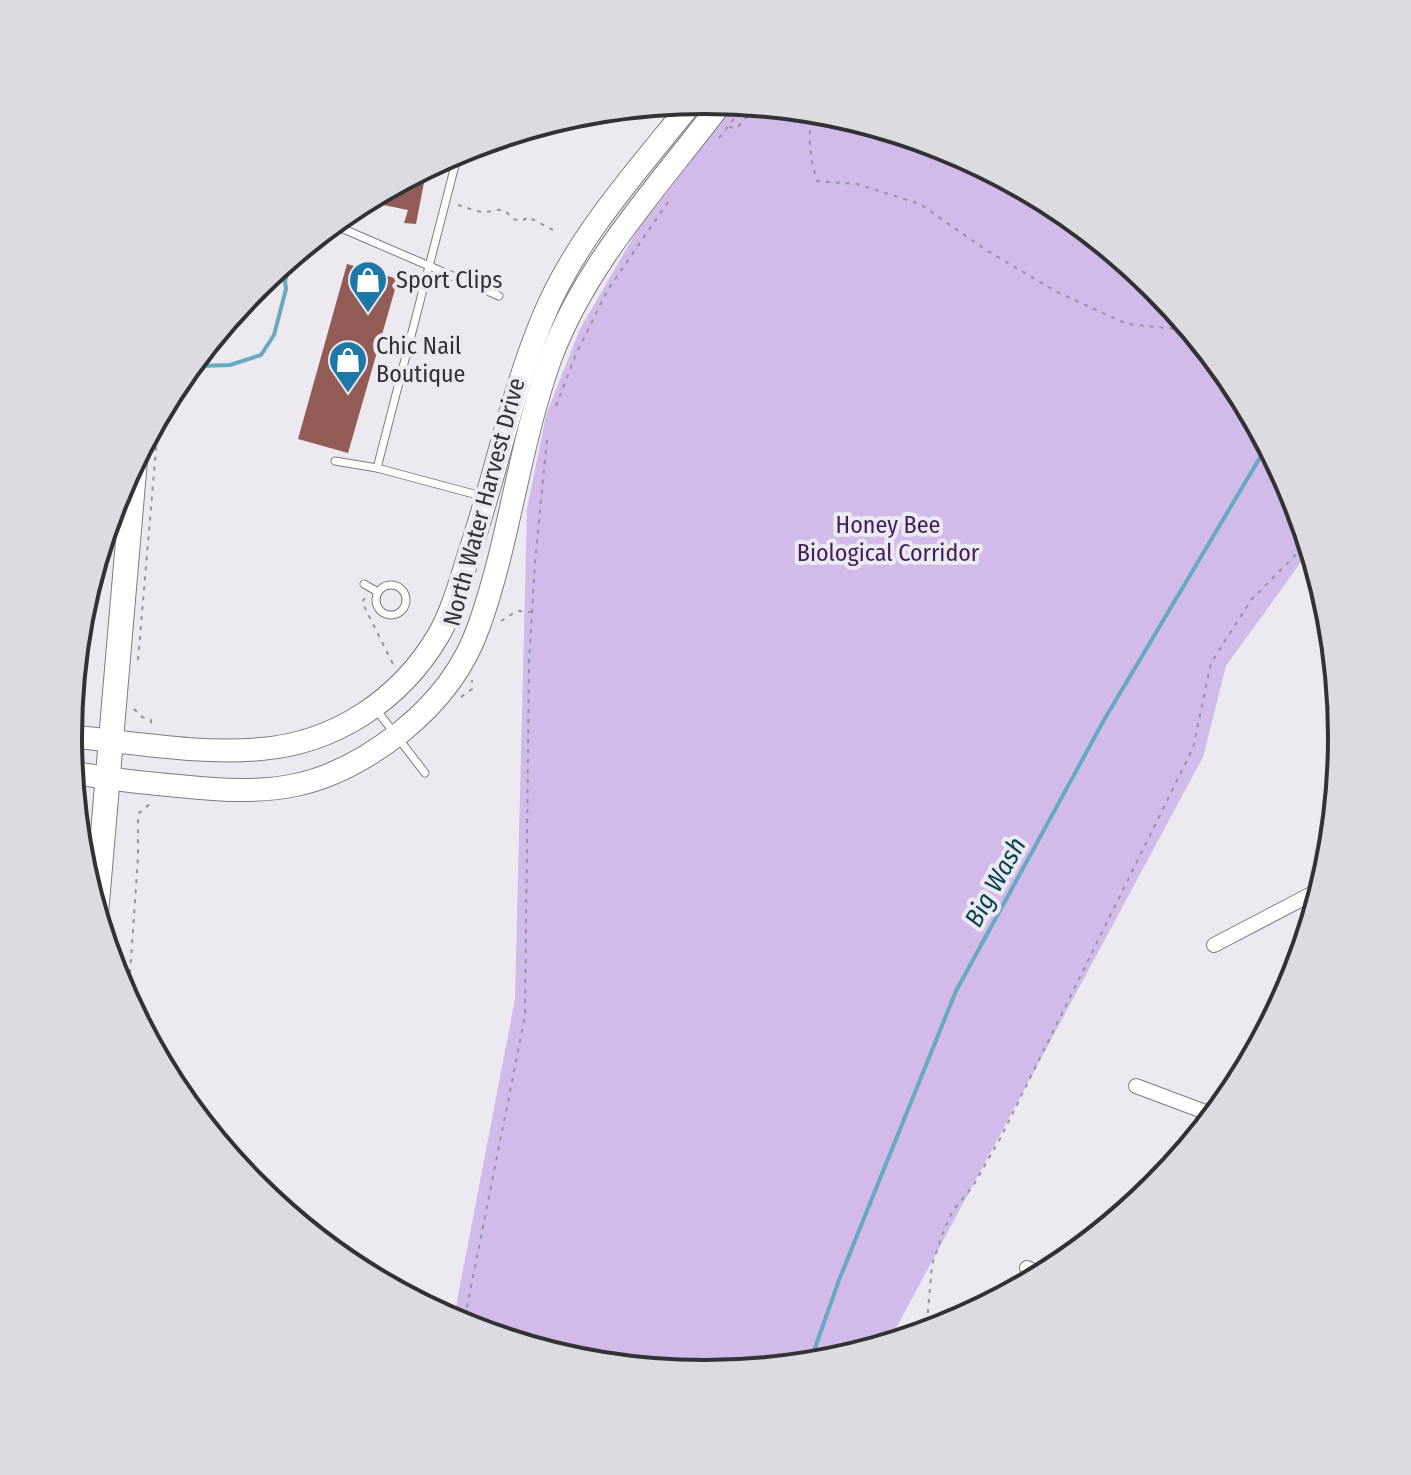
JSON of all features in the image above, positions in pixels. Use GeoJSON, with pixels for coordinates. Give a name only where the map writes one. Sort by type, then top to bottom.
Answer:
{"type":"FeatureCollection","features":[{"type":"Feature","properties":{"kind":"main road"},"geometry":{"type":"LineString","coordinates":[[99,881],[132,492]]}},
{"type":"Feature","properties":{"kind":"street","name":"North Water Harvest Drive"},"geometry":{"type":"LineString","coordinates":[[83,774],[230,792],[274,790],[337,772],[395,737],[442,693],[478,630],[538,398],[556,346],[581,293],[619,233],[724,114]]}},
{"type":"Feature","properties":{"kind":"street","name":"North Water Harvest Drive"},"geometry":{"type":"LineString","coordinates":[[82,738],[220,749],[260,749],[311,740],[356,719],[402,683],[425,656],[443,625],[487,497],[520,378],[543,316],[596,225],[682,115]]}},
{"type":"Feature","properties":{"kind":"street"},"geometry":{"type":"LineString","coordinates":[[1214,945],[1309,895]]}},
{"type":"Feature","properties":{"kind":"street"},"geometry":{"type":"LineString","coordinates":[[1136,1086],[1204,1112]]}},
{"type":"Feature","properties":{"kind":"lane"},"geometry":{"type":"LineString","coordinates":[[377,468],[454,167]]}},
{"type":"Feature","properties":{"kind":"lane"},"geometry":{"type":"LineString","coordinates":[[345,230],[499,296]]}},
{"type":"Feature","properties":{"kind":"lane"},"geometry":{"type":"LineString","coordinates":[[335,461],[377,468],[487,497]]}},
{"type":"Feature","properties":{"kind":"lane"},"geometry":{"type":"LineString","coordinates":[[396,585],[405,594],[404,607],[399,612],[386,614],[377,605],[371,588],[396,585]]}},
{"type":"Feature","properties":{"kind":"lane"},"geometry":{"type":"LineString","coordinates":[[375,707],[425,773]]}},
{"type":"Feature","properties":{"kind":"path"},"geometry":{"type":"LineString","coordinates":[[716,141],[728,127],[729,115]]}},
{"type":"Feature","properties":{"kind":"path"},"geometry":{"type":"LineString","coordinates":[[728,127],[737,128],[748,115]]}},
{"type":"Feature","properties":{"kind":"path"},"geometry":{"type":"LineString","coordinates":[[809,123],[810,156],[817,181],[857,184],[920,204],[986,250],[1057,292],[1127,324],[1176,329]]}},
{"type":"Feature","properties":{"kind":"path"},"geometry":{"type":"LineString","coordinates":[[555,406],[607,291],[671,198]]}},
{"type":"Feature","properties":{"kind":"path"},"geometry":{"type":"LineString","coordinates":[[445,202],[485,212],[495,208],[507,212],[513,219],[522,221],[528,217],[555,231]]}},
{"type":"Feature","properties":{"kind":"path"},"geometry":{"type":"LineString","coordinates":[[466,1313],[525,1016],[529,663],[537,532],[548,433]]}},
{"type":"Feature","properties":{"kind":"path"},"geometry":{"type":"LineString","coordinates":[[138,661],[157,443]]}},
{"type":"Feature","properties":{"kind":"path"},"geometry":{"type":"LineString","coordinates":[[927,1320],[932,1265],[952,1212],[973,1186],[1001,1137],[1193,748],[1211,663],[1251,600],[1300,550]]}},
{"type":"Feature","properties":{"kind":"path"},"geometry":{"type":"LineString","coordinates":[[371,588],[362,602],[402,683]]}},
{"type":"Feature","properties":{"kind":"path"},"geometry":{"type":"LineString","coordinates":[[132,704],[138,714],[151,720],[151,724]]}},
{"type":"Feature","properties":{"kind":"path"},"geometry":{"type":"LineString","coordinates":[[130,978],[138,814],[152,799]]}},
{"type":"Feature","properties":{"kind":"green space","name":"Honey Bee Biological Corridor"},"geometry":{"type":"Polygon","coordinates":[[[728,115],[787,119],[867,135],[944,161],[981,178],[1052,219],[1085,243],[1117,269],[1174,326],[1224,391],[1265,462],[1282,499],[1303,559],[1226,666],[1203,757],[894,1332],[787,1356],[706,1361],[624,1356],[544,1340],[456,1309],[515,999],[527,509],[546,415],[580,329],[638,229],[728,115]]]}},
{"type":"Feature","properties":{"kind":"building"},"geometry":{"type":"Polygon","coordinates":[[[424,181],[416,224],[404,223],[408,210],[383,205],[424,181]]]}},
{"type":"Feature","properties":{"kind":"building"},"geometry":{"type":"Polygon","coordinates":[[[347,264],[398,279],[348,453],[298,439],[347,264]]]}},
{"type":"Feature","properties":{"kind":"waterway"},"geometry":{"type":"LineString","coordinates":[[205,366],[230,365],[261,355],[274,335],[286,276]]}},
{"type":"Feature","properties":{"kind":"waterway","name":"Big Wash"},"geometry":{"type":"LineString","coordinates":[[814,1351],[839,1280],[956,991],[1104,720],[1261,455]]}},
{"type":"Feature","properties":{"kind":"place","name":"Sport Clips"},"geometry":{"type":"Point","coordinates":[368,314]}},
{"type":"Feature","properties":{"kind":"place","name":"Chic Nail Boutique"},"geometry":{"type":"Point","coordinates":[348,394]}}]}
